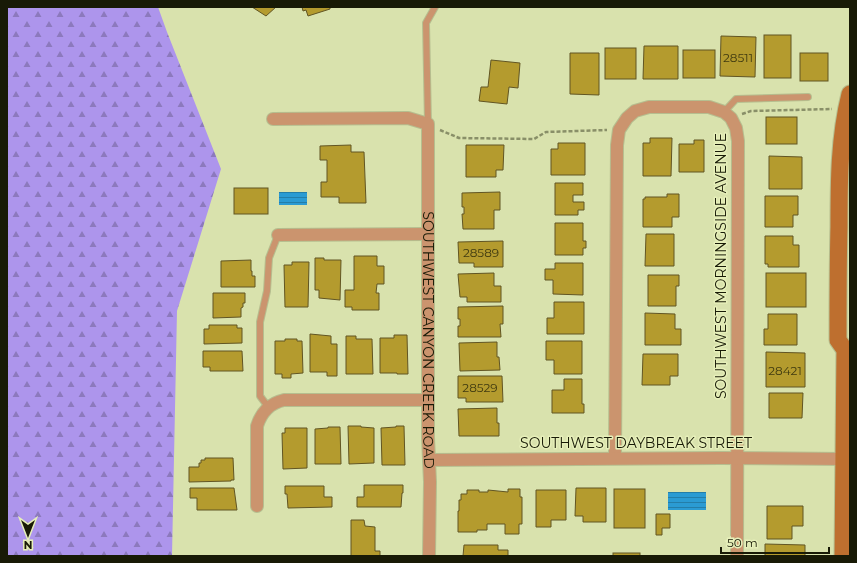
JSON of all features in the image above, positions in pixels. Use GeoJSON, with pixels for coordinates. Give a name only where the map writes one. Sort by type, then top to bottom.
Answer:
{"type":"FeatureCollection","features":[{"type":"Feature","properties":{"kind":"main road"},"geometry":{"type":"LineString","coordinates":[[843,556],[847,347],[838,340],[840,156],[850,94]]}},
{"type":"Feature","properties":{"kind":"street","name":"SOUTHWEST MORNINGSIDE AVENUE"},"geometry":{"type":"LineString","coordinates":[[619,130],[627,118],[635,112],[650,107],[709,107],[727,115],[736,128],[738,140],[737,556]]}},
{"type":"Feature","properties":{"kind":"street"},"geometry":{"type":"LineString","coordinates":[[273,119],[408,118],[428,124]]}},
{"type":"Feature","properties":{"kind":"street","name":"SOUTHWEST CANYON CREEK ROAD"},"geometry":{"type":"LineString","coordinates":[[428,124],[427,234],[430,482],[429,556]]}},
{"type":"Feature","properties":{"kind":"street"},"geometry":{"type":"LineString","coordinates":[[615,458],[617,145],[619,130]]}},
{"type":"Feature","properties":{"kind":"street"},"geometry":{"type":"LineString","coordinates":[[278,235],[427,234]]}},
{"type":"Feature","properties":{"kind":"street"},"geometry":{"type":"LineString","coordinates":[[257,506],[257,426],[262,416],[276,402],[284,400],[428,400]]}},
{"type":"Feature","properties":{"kind":"street","name":"SOUTHWEST DAYBREAK STREET"},"geometry":{"type":"LineString","coordinates":[[429,460],[615,458],[844,459]]}},
{"type":"Feature","properties":{"kind":"lane"},"geometry":{"type":"LineString","coordinates":[[428,124],[426,23],[435,7]]}},
{"type":"Feature","properties":{"kind":"lane"},"geometry":{"type":"LineString","coordinates":[[727,115],[736,99],[808,97]]}},
{"type":"Feature","properties":{"kind":"lane"},"geometry":{"type":"LineString","coordinates":[[269,408],[260,396],[260,322],[266,291],[269,258],[278,235]]}},
{"type":"Feature","properties":{"kind":"path"},"geometry":{"type":"LineString","coordinates":[[727,115],[751,111],[790,111],[824,108],[846,112]]}},
{"type":"Feature","properties":{"kind":"path"},"geometry":{"type":"LineString","coordinates":[[428,124],[459,138],[534,139],[546,132],[619,130]]}},
{"type":"Feature","properties":{"kind":"green space"},"geometry":{"type":"Polygon","coordinates":[[[7,7],[158,7],[221,169],[177,311],[172,556],[7,556],[7,7]]]}},
{"type":"Feature","properties":{"kind":"water"},"geometry":{"type":"Polygon","coordinates":[[[279,192],[307,192],[307,205],[279,205],[279,192]]]}},
{"type":"Feature","properties":{"kind":"water"},"geometry":{"type":"Polygon","coordinates":[[[668,492],[706,492],[706,510],[668,510],[668,492]]]}},
{"type":"Feature","properties":{"kind":"building"},"geometry":{"type":"Polygon","coordinates":[[[252,7],[276,7],[266,16],[252,7]]]}},
{"type":"Feature","properties":{"kind":"building"},"geometry":{"type":"Polygon","coordinates":[[[302,7],[330,7],[330,9],[308,16],[306,10],[303,11],[302,7]]]}},
{"type":"Feature","properties":{"kind":"building"},"geometry":{"type":"Polygon","coordinates":[[[764,35],[791,35],[791,78],[764,78],[764,35]]]}},
{"type":"Feature","properties":{"kind":"building"},"geometry":{"type":"Polygon","coordinates":[[[721,36],[756,37],[755,77],[720,76],[721,36]]]}},
{"type":"Feature","properties":{"kind":"building"},"geometry":{"type":"Polygon","coordinates":[[[644,46],[678,46],[678,79],[643,79],[644,46]]]}},
{"type":"Feature","properties":{"kind":"building"},"geometry":{"type":"Polygon","coordinates":[[[605,48],[636,48],[636,79],[605,79],[605,48]]]}},
{"type":"Feature","properties":{"kind":"building"},"geometry":{"type":"Polygon","coordinates":[[[683,50],[715,50],[715,78],[683,78],[683,50]]]}},
{"type":"Feature","properties":{"kind":"building"},"geometry":{"type":"Polygon","coordinates":[[[570,53],[599,53],[599,95],[570,94],[570,53]]]}},
{"type":"Feature","properties":{"kind":"building"},"geometry":{"type":"Polygon","coordinates":[[[800,53],[828,53],[828,81],[800,81],[800,53]]]}},
{"type":"Feature","properties":{"kind":"building"},"geometry":{"type":"Polygon","coordinates":[[[491,60],[520,63],[518,88],[509,87],[507,104],[479,101],[481,87],[488,87],[491,60]]]}},
{"type":"Feature","properties":{"kind":"building"},"geometry":{"type":"Polygon","coordinates":[[[766,117],[797,117],[797,144],[766,144],[766,117]]]}},
{"type":"Feature","properties":{"kind":"building"},"geometry":{"type":"Polygon","coordinates":[[[650,138],[672,138],[671,176],[643,176],[643,143],[650,143],[650,138]]]}},
{"type":"Feature","properties":{"kind":"building"},"geometry":{"type":"Polygon","coordinates":[[[694,140],[704,140],[704,172],[679,172],[679,144],[694,144],[694,140]]]}},
{"type":"Feature","properties":{"kind":"building"},"geometry":{"type":"Polygon","coordinates":[[[558,143],[585,143],[585,175],[551,175],[551,149],[558,149],[558,143]]]}},
{"type":"Feature","properties":{"kind":"building"},"geometry":{"type":"Polygon","coordinates":[[[351,145],[351,152],[364,152],[366,203],[339,203],[339,197],[321,197],[321,182],[327,182],[327,160],[320,160],[320,146],[351,145]]]}},
{"type":"Feature","properties":{"kind":"building"},"geometry":{"type":"Polygon","coordinates":[[[466,145],[504,145],[503,170],[496,170],[496,177],[466,177],[466,145]]]}},
{"type":"Feature","properties":{"kind":"building"},"geometry":{"type":"Polygon","coordinates":[[[769,156],[802,157],[802,189],[769,189],[769,156]]]}},
{"type":"Feature","properties":{"kind":"building"},"geometry":{"type":"Polygon","coordinates":[[[555,183],[583,183],[583,195],[573,195],[573,202],[584,202],[584,210],[578,210],[578,215],[555,215],[555,183]]]}},
{"type":"Feature","properties":{"kind":"building"},"geometry":{"type":"Polygon","coordinates":[[[234,188],[268,188],[268,214],[234,214],[234,188]]]}},
{"type":"Feature","properties":{"kind":"building"},"geometry":{"type":"Polygon","coordinates":[[[500,192],[500,210],[494,210],[494,229],[463,229],[462,214],[464,214],[464,207],[462,207],[462,193],[500,192]]]}},
{"type":"Feature","properties":{"kind":"building"},"geometry":{"type":"Polygon","coordinates":[[[667,194],[679,194],[679,217],[672,217],[672,227],[643,227],[643,199],[645,199],[645,197],[667,197],[667,194]]]}},
{"type":"Feature","properties":{"kind":"building"},"geometry":{"type":"Polygon","coordinates":[[[765,196],[798,196],[798,215],[793,215],[793,227],[765,227],[765,196]]]}},
{"type":"Feature","properties":{"kind":"building"},"geometry":{"type":"Polygon","coordinates":[[[555,223],[583,223],[583,241],[586,241],[586,248],[583,248],[583,255],[555,255],[555,223]]]}},
{"type":"Feature","properties":{"kind":"building"},"geometry":{"type":"Polygon","coordinates":[[[646,234],[674,234],[674,266],[645,266],[646,234]]]}},
{"type":"Feature","properties":{"kind":"building"},"geometry":{"type":"Polygon","coordinates":[[[765,236],[793,236],[793,245],[799,245],[799,267],[768,267],[768,264],[765,264],[765,236]]]}},
{"type":"Feature","properties":{"kind":"building"},"geometry":{"type":"Polygon","coordinates":[[[503,241],[503,267],[474,267],[474,263],[459,263],[458,242],[503,241]]]}},
{"type":"Feature","properties":{"kind":"building"},"geometry":{"type":"Polygon","coordinates":[[[354,256],[377,256],[377,266],[384,266],[384,284],[377,284],[376,293],[379,293],[379,310],[352,310],[352,307],[345,307],[345,290],[354,290],[354,256]]]}},
{"type":"Feature","properties":{"kind":"building"},"geometry":{"type":"Polygon","coordinates":[[[315,258],[324,258],[324,260],[341,260],[340,300],[319,298],[319,290],[315,290],[315,258]]]}},
{"type":"Feature","properties":{"kind":"building"},"geometry":{"type":"Polygon","coordinates":[[[251,260],[252,276],[255,276],[255,287],[221,287],[221,261],[251,260]]]}},
{"type":"Feature","properties":{"kind":"building"},"geometry":{"type":"Polygon","coordinates":[[[292,262],[309,262],[308,307],[285,307],[284,265],[292,265],[292,262]]]}},
{"type":"Feature","properties":{"kind":"building"},"geometry":{"type":"Polygon","coordinates":[[[555,263],[583,263],[583,295],[553,294],[553,280],[545,280],[545,269],[555,269],[555,263]]]}},
{"type":"Feature","properties":{"kind":"building"},"geometry":{"type":"Polygon","coordinates":[[[494,273],[494,286],[501,286],[501,302],[467,302],[467,297],[460,297],[458,274],[494,273]]]}},
{"type":"Feature","properties":{"kind":"building"},"geometry":{"type":"Polygon","coordinates":[[[766,273],[806,273],[806,307],[766,307],[766,273]]]}},
{"type":"Feature","properties":{"kind":"building"},"geometry":{"type":"Polygon","coordinates":[[[648,275],[679,275],[679,286],[676,286],[676,306],[648,306],[648,275]]]}},
{"type":"Feature","properties":{"kind":"building"},"geometry":{"type":"Polygon","coordinates":[[[213,293],[245,293],[245,303],[243,303],[243,307],[241,308],[241,317],[213,318],[213,293]]]}},
{"type":"Feature","properties":{"kind":"building"},"geometry":{"type":"Polygon","coordinates":[[[554,302],[584,302],[584,334],[547,334],[547,318],[554,318],[554,302]]]}},
{"type":"Feature","properties":{"kind":"building"},"geometry":{"type":"Polygon","coordinates":[[[503,306],[503,324],[500,324],[501,337],[458,337],[458,326],[460,326],[460,319],[458,319],[458,307],[503,306]]]}},
{"type":"Feature","properties":{"kind":"building"},"geometry":{"type":"Polygon","coordinates":[[[645,313],[675,314],[675,329],[681,329],[681,345],[645,345],[645,313]]]}},
{"type":"Feature","properties":{"kind":"building"},"geometry":{"type":"Polygon","coordinates":[[[768,314],[797,314],[797,345],[764,345],[764,329],[768,329],[768,314]]]}},
{"type":"Feature","properties":{"kind":"building"},"geometry":{"type":"Polygon","coordinates":[[[209,325],[237,325],[237,328],[242,328],[242,343],[204,344],[204,329],[209,329],[209,325]]]}},
{"type":"Feature","properties":{"kind":"building"},"geometry":{"type":"Polygon","coordinates":[[[310,334],[331,336],[331,344],[337,344],[337,376],[327,376],[327,372],[310,372],[310,334]]]}},
{"type":"Feature","properties":{"kind":"building"},"geometry":{"type":"Polygon","coordinates":[[[394,335],[407,335],[408,374],[380,373],[380,338],[394,338],[394,335]]]}},
{"type":"Feature","properties":{"kind":"building"},"geometry":{"type":"Polygon","coordinates":[[[346,336],[356,336],[356,339],[372,339],[373,374],[346,374],[346,336]]]}},
{"type":"Feature","properties":{"kind":"building"},"geometry":{"type":"Polygon","coordinates":[[[285,339],[297,339],[297,341],[302,341],[303,373],[291,374],[291,378],[282,378],[282,374],[275,374],[275,341],[285,341],[285,339]]]}},
{"type":"Feature","properties":{"kind":"building"},"geometry":{"type":"Polygon","coordinates":[[[546,341],[582,341],[582,374],[554,374],[554,360],[546,360],[546,341]]]}},
{"type":"Feature","properties":{"kind":"building"},"geometry":{"type":"Polygon","coordinates":[[[497,342],[497,357],[499,357],[500,370],[460,371],[459,343],[497,342]]]}},
{"type":"Feature","properties":{"kind":"building"},"geometry":{"type":"Polygon","coordinates":[[[203,351],[242,351],[243,371],[210,371],[210,367],[203,367],[203,351]]]}},
{"type":"Feature","properties":{"kind":"building"},"geometry":{"type":"Polygon","coordinates":[[[766,352],[805,353],[805,387],[766,387],[766,352]]]}},
{"type":"Feature","properties":{"kind":"building"},"geometry":{"type":"Polygon","coordinates":[[[643,354],[678,354],[678,376],[670,376],[670,385],[642,385],[643,354]]]}},
{"type":"Feature","properties":{"kind":"building"},"geometry":{"type":"Polygon","coordinates":[[[458,376],[502,376],[503,402],[466,402],[466,398],[458,398],[458,376]]]}},
{"type":"Feature","properties":{"kind":"building"},"geometry":{"type":"Polygon","coordinates":[[[564,379],[582,379],[582,404],[584,404],[584,413],[552,413],[552,390],[564,390],[564,379]]]}},
{"type":"Feature","properties":{"kind":"building"},"geometry":{"type":"Polygon","coordinates":[[[769,393],[803,393],[802,418],[769,418],[769,393]]]}},
{"type":"Feature","properties":{"kind":"building"},"geometry":{"type":"Polygon","coordinates":[[[497,408],[499,436],[459,436],[458,409],[497,408]]]}},
{"type":"Feature","properties":{"kind":"building"},"geometry":{"type":"Polygon","coordinates":[[[348,426],[374,428],[374,463],[349,464],[348,426]]]}},
{"type":"Feature","properties":{"kind":"building"},"geometry":{"type":"Polygon","coordinates":[[[404,426],[405,465],[382,465],[381,428],[404,426]]]}},
{"type":"Feature","properties":{"kind":"building"},"geometry":{"type":"Polygon","coordinates":[[[340,427],[341,464],[315,464],[315,429],[340,427]]]}},
{"type":"Feature","properties":{"kind":"building"},"geometry":{"type":"Polygon","coordinates":[[[285,428],[307,428],[307,468],[283,469],[282,433],[285,433],[285,428]]]}},
{"type":"Feature","properties":{"kind":"building"},"geometry":{"type":"Polygon","coordinates":[[[205,458],[233,458],[234,480],[189,482],[189,467],[199,467],[201,460],[205,460],[205,458]]]}},
{"type":"Feature","properties":{"kind":"building"},"geometry":{"type":"Polygon","coordinates":[[[364,485],[403,485],[401,507],[357,507],[357,497],[364,497],[364,485]]]}},
{"type":"Feature","properties":{"kind":"building"},"geometry":{"type":"Polygon","coordinates":[[[285,486],[324,486],[324,497],[332,497],[332,507],[288,508],[285,486]]]}},
{"type":"Feature","properties":{"kind":"building"},"geometry":{"type":"Polygon","coordinates":[[[190,488],[234,488],[237,510],[197,510],[197,498],[190,498],[190,488]]]}},
{"type":"Feature","properties":{"kind":"building"},"geometry":{"type":"Polygon","coordinates":[[[576,488],[606,488],[606,522],[583,522],[583,516],[575,516],[576,488]]]}},
{"type":"Feature","properties":{"kind":"building"},"geometry":{"type":"Polygon","coordinates":[[[508,489],[520,489],[520,497],[522,497],[522,524],[519,524],[519,534],[505,534],[505,524],[487,524],[487,530],[477,530],[477,532],[458,532],[458,511],[461,494],[467,494],[467,490],[479,490],[479,492],[488,492],[488,490],[508,492],[508,489]]]}},
{"type":"Feature","properties":{"kind":"building"},"geometry":{"type":"Polygon","coordinates":[[[614,489],[645,489],[645,528],[614,528],[614,489]]]}},
{"type":"Feature","properties":{"kind":"building"},"geometry":{"type":"Polygon","coordinates":[[[536,490],[566,490],[566,520],[551,520],[551,527],[536,527],[536,490]]]}},
{"type":"Feature","properties":{"kind":"building"},"geometry":{"type":"Polygon","coordinates":[[[767,506],[803,506],[803,526],[792,526],[792,539],[767,539],[767,506]]]}},
{"type":"Feature","properties":{"kind":"building"},"geometry":{"type":"Polygon","coordinates":[[[656,514],[670,514],[670,528],[662,528],[662,535],[656,535],[656,514]]]}},
{"type":"Feature","properties":{"kind":"building"},"geometry":{"type":"Polygon","coordinates":[[[351,520],[364,520],[365,526],[375,527],[375,551],[380,551],[380,556],[351,556],[351,520]]]}},
{"type":"Feature","properties":{"kind":"building"},"geometry":{"type":"Polygon","coordinates":[[[765,544],[805,545],[805,556],[765,556],[765,544]]]}},
{"type":"Feature","properties":{"kind":"building"},"geometry":{"type":"Polygon","coordinates":[[[464,545],[498,545],[498,550],[508,550],[508,556],[463,556],[464,545]]]}},
{"type":"Feature","properties":{"kind":"building"},"geometry":{"type":"Polygon","coordinates":[[[613,553],[640,553],[640,556],[613,556],[613,553]]]}}]}
